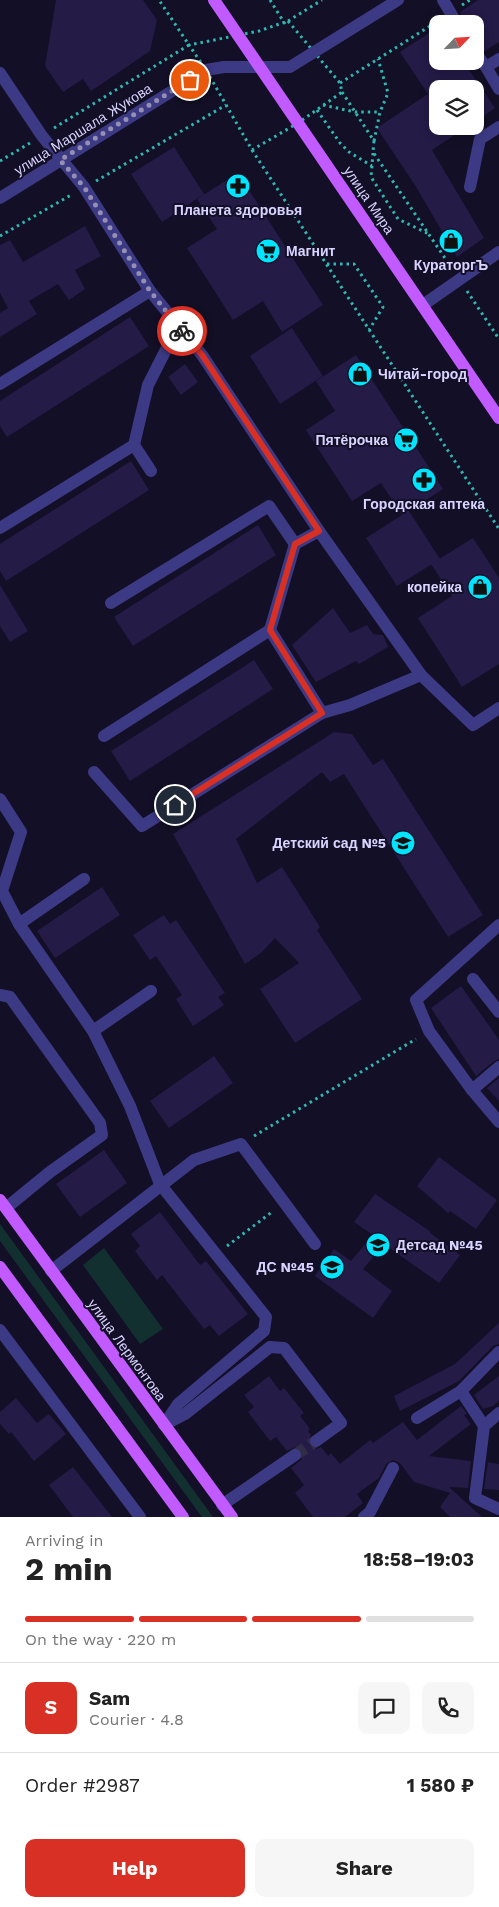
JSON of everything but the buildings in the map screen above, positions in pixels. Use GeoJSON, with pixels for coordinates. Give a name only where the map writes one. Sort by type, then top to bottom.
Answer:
{"type":"FeatureCollection","features":[{"type":"Feature","properties":{"kind":"main road","name":"улица Мира"},"geometry":{"type":"LineString","coordinates":[[214,0],[499,418]]}},
{"type":"Feature","properties":{"kind":"main road","name":"улица Лермонтова"},"geometry":{"type":"LineString","coordinates":[[3,1204],[232,1517]]}},
{"type":"Feature","properties":{"kind":"main road"},"geometry":{"type":"LineString","coordinates":[[0,1267],[183,1517]]}},
{"type":"Feature","properties":{"kind":"street","name":"улица Маршала Жукова"},"geometry":{"type":"LineString","coordinates":[[0,198],[206,70],[224,67],[290,68],[398,0]]}},
{"type":"Feature","properties":{"kind":"street"},"geometry":{"type":"LineString","coordinates":[[443,0],[452,15]]}},
{"type":"Feature","properties":{"kind":"street"},"geometry":{"type":"LineString","coordinates":[[486,67],[499,59]]}},
{"type":"Feature","properties":{"kind":"street"},"geometry":{"type":"LineString","coordinates":[[484,64],[499,89]]}},
{"type":"Feature","properties":{"kind":"street"},"geometry":{"type":"LineString","coordinates":[[0,73],[42,136],[84,187],[150,291],[202,355],[319,531],[421,675],[473,725],[499,708]]}},
{"type":"Feature","properties":{"kind":"street"},"geometry":{"type":"LineString","coordinates":[[470,186],[480,139],[499,127]]}},
{"type":"Feature","properties":{"kind":"street"},"geometry":{"type":"LineString","coordinates":[[423,305],[499,252]]}},
{"type":"Feature","properties":{"kind":"street"},"geometry":{"type":"LineString","coordinates":[[0,384],[150,291]]}},
{"type":"Feature","properties":{"kind":"street"},"geometry":{"type":"LineString","coordinates":[[0,528],[134,445],[148,385],[178,326]]}},
{"type":"Feature","properties":{"kind":"street"},"geometry":{"type":"LineString","coordinates":[[134,445],[151,471]]}},
{"type":"Feature","properties":{"kind":"street"},"geometry":{"type":"LineString","coordinates":[[111,603],[269,506],[295,544]]}},
{"type":"Feature","properties":{"kind":"street"},"geometry":{"type":"LineString","coordinates":[[104,736],[270,630],[295,544],[319,531]]}},
{"type":"Feature","properties":{"kind":"street"},"geometry":{"type":"LineString","coordinates":[[270,630],[322,713]]}},
{"type":"Feature","properties":{"kind":"street"},"geometry":{"type":"LineString","coordinates":[[94,772],[142,826],[322,713],[350,705],[421,675]]}},
{"type":"Feature","properties":{"kind":"street"},"geometry":{"type":"LineString","coordinates":[[0,799],[21,832],[2,891],[19,924],[93,1031],[130,1106],[160,1184],[266,1317],[264,1331],[178,1404],[164,1425]]}},
{"type":"Feature","properties":{"kind":"street"},"geometry":{"type":"LineString","coordinates":[[19,924],[84,879]]}},
{"type":"Feature","properties":{"kind":"street"},"geometry":{"type":"LineString","coordinates":[[499,925],[416,1000],[429,1031],[472,1090],[499,1122]]}},
{"type":"Feature","properties":{"kind":"street"},"geometry":{"type":"LineString","coordinates":[[473,979],[499,1012]]}},
{"type":"Feature","properties":{"kind":"street"},"geometry":{"type":"LineString","coordinates":[[93,1031],[150,991]]}},
{"type":"Feature","properties":{"kind":"street"},"geometry":{"type":"LineString","coordinates":[[0,996],[10,997],[100,1123],[102,1135],[3,1204]]}},
{"type":"Feature","properties":{"kind":"street"},"geometry":{"type":"LineString","coordinates":[[472,1090],[499,1067]]}},
{"type":"Feature","properties":{"kind":"street"},"geometry":{"type":"LineString","coordinates":[[51,1271],[160,1184],[194,1160],[241,1144],[315,1244]]}},
{"type":"Feature","properties":{"kind":"street"},"geometry":{"type":"LineString","coordinates":[[0,1330],[138,1516]]}},
{"type":"Feature","properties":{"kind":"street"},"geometry":{"type":"LineString","coordinates":[[164,1425],[185,1414],[270,1347],[284,1348],[341,1423],[316,1441]]}},
{"type":"Feature","properties":{"kind":"street"},"geometry":{"type":"LineString","coordinates":[[417,1418],[461,1390],[499,1352]]}},
{"type":"Feature","properties":{"kind":"street"},"geometry":{"type":"LineString","coordinates":[[461,1390],[484,1426],[474,1498],[499,1509]]}},
{"type":"Feature","properties":{"kind":"street"},"geometry":{"type":"LineString","coordinates":[[484,1426],[499,1413]]}},
{"type":"Feature","properties":{"kind":"street"},"geometry":{"type":"LineString","coordinates":[[222,1504],[295,1455]]}},
{"type":"Feature","properties":{"kind":"street"},"geometry":{"type":"LineString","coordinates":[[364,1517],[370,1512],[393,1468]]}},
{"type":"Feature","properties":{"kind":"path"},"geometry":{"type":"LineString","coordinates":[[0,161],[189,44],[159,0]]}},
{"type":"Feature","properties":{"kind":"path"},"geometry":{"type":"LineString","coordinates":[[270,0],[287,23],[322,0]]}},
{"type":"Feature","properties":{"kind":"path"},"geometry":{"type":"LineString","coordinates":[[452,15],[470,0]]}},
{"type":"Feature","properties":{"kind":"path"},"geometry":{"type":"LineString","coordinates":[[340,83],[429,29]]}},
{"type":"Feature","properties":{"kind":"path"},"geometry":{"type":"LineString","coordinates":[[378,59],[388,93],[380,112],[374,141],[371,177],[398,219],[429,234]]}},
{"type":"Feature","properties":{"kind":"path"},"geometry":{"type":"LineString","coordinates":[[342,92],[374,141]]}},
{"type":"Feature","properties":{"kind":"path"},"geometry":{"type":"LineString","coordinates":[[0,236],[226,105]]}},
{"type":"Feature","properties":{"kind":"path"},"geometry":{"type":"LineString","coordinates":[[323,105],[355,112],[380,112]]}},
{"type":"Feature","properties":{"kind":"path"},"geometry":{"type":"LineString","coordinates":[[317,110],[340,143],[349,152],[372,166]]}},
{"type":"Feature","properties":{"kind":"path"},"geometry":{"type":"LineString","coordinates":[[252,150],[499,529]]}},
{"type":"Feature","properties":{"kind":"path"},"geometry":{"type":"LineString","coordinates":[[373,152],[499,339]]}},
{"type":"Feature","properties":{"kind":"path"},"geometry":{"type":"LineString","coordinates":[[326,264],[354,264],[383,307],[369,330]]}},
{"type":"Feature","properties":{"kind":"path"},"geometry":{"type":"LineString","coordinates":[[241,1144],[429,1031]]}},
{"type":"Feature","properties":{"kind":"path"},"geometry":{"type":"LineString","coordinates":[[233,1242],[285,1203]]}},
{"type":"Feature","properties":{"kind":"green space"},"geometry":{"type":"Polygon","coordinates":[[[0,1224],[213,1517],[202,1517],[0,1241],[0,1224]]]}},
{"type":"Feature","properties":{"kind":"green space"},"geometry":{"type":"Polygon","coordinates":[[[104,1248],[163,1329],[140,1344],[83,1265],[104,1248]]]}},
{"type":"Feature","properties":{"kind":"tunnel"},"geometry":{"type":"LineString","coordinates":[[295,1455],[316,1441]]}},
{"type":"Feature","properties":{"kind":"way so far"},"geometry":{"type":"LineString","coordinates":[[182,331],[150,291],[84,187],[60,160],[190,80]]}},
{"type":"Feature","properties":{"kind":"place","name":"Планета здоровья"},"geometry":{"type":"Point","coordinates":[238,186]}},
{"type":"Feature","properties":{"kind":"place","name":"КураторгЪ"},"geometry":{"type":"Point","coordinates":[451,241]}},
{"type":"Feature","properties":{"kind":"place","name":"Магнит"},"geometry":{"type":"Point","coordinates":[268,251]}},
{"type":"Feature","properties":{"kind":"place","name":"Читай-город"},"geometry":{"type":"Point","coordinates":[360,374]}},
{"type":"Feature","properties":{"kind":"place","name":"Пятёрочка"},"geometry":{"type":"Point","coordinates":[406,440]}},
{"type":"Feature","properties":{"kind":"place","name":"Городская аптека"},"geometry":{"type":"Point","coordinates":[424,480]}},
{"type":"Feature","properties":{"kind":"place","name":"копейка"},"geometry":{"type":"Point","coordinates":[480,587]}},
{"type":"Feature","properties":{"kind":"place","name":"Детский сад №5"},"geometry":{"type":"Point","coordinates":[403,843]}},
{"type":"Feature","properties":{"kind":"place","name":"Детсад №45"},"geometry":{"type":"Point","coordinates":[378,1245]}},
{"type":"Feature","properties":{"kind":"place","name":"ДС №45"},"geometry":{"type":"Point","coordinates":[332,1267]}},
{"type":"Feature","properties":{"kind":"route"},"geometry":{"type":"LineString","coordinates":[[175,805],[322,713],[270,630],[295,544],[319,531],[202,355],[182,331]]}}]}
